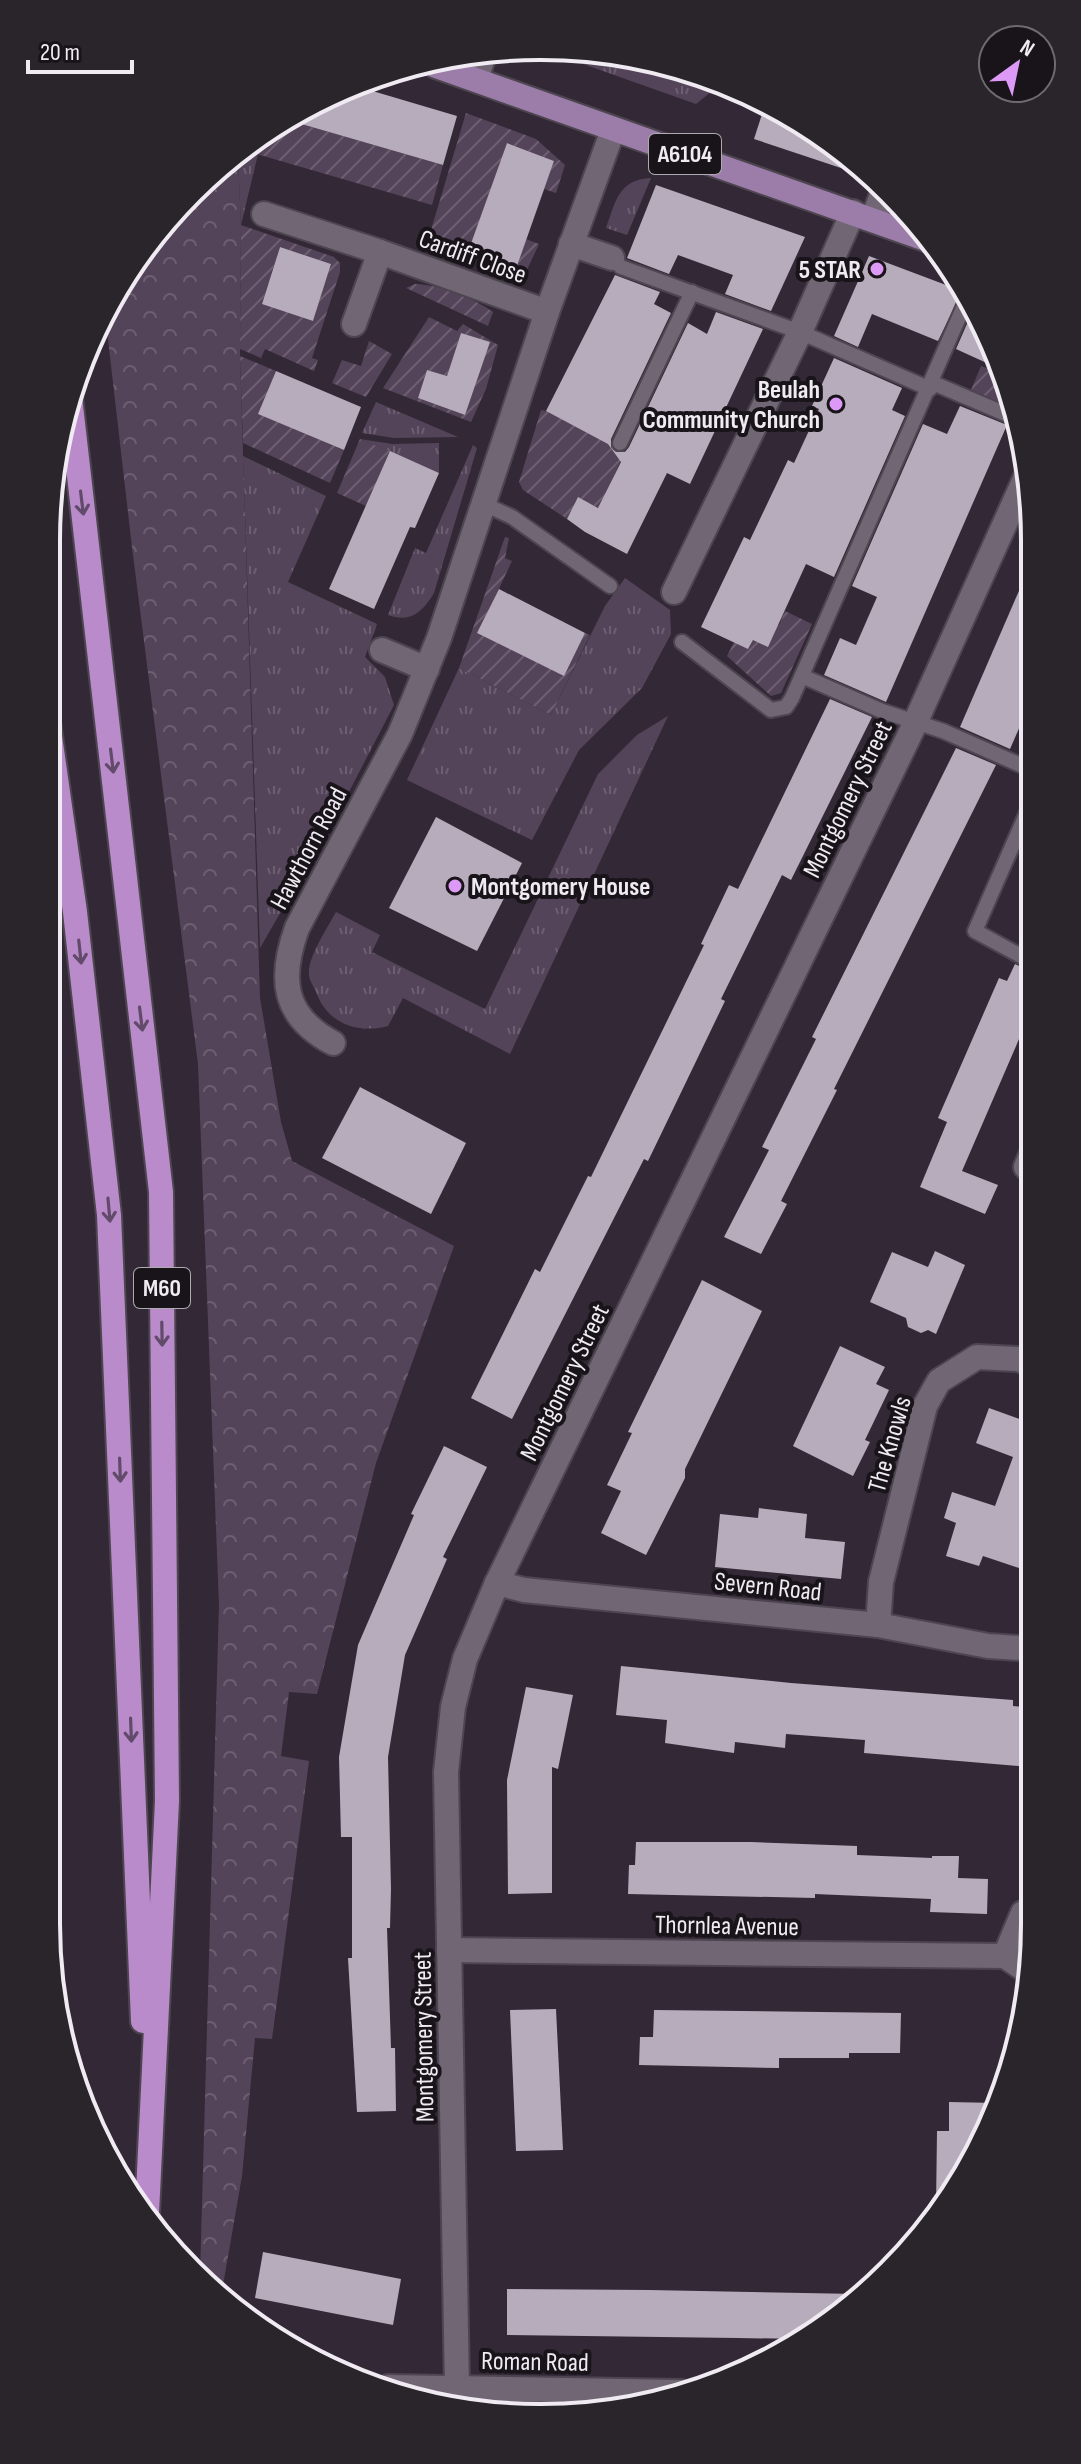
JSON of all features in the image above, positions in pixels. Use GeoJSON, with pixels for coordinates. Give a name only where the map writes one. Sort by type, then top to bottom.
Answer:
{"type":"FeatureCollection","features":[{"type":"Feature","properties":{"kind":"highway","name":"M60"},"geometry":{"type":"LineString","coordinates":[[73,427],[161,1192],[167,1801],[148,2200]]}},
{"type":"Feature","properties":{"kind":"highway","name":"M60"},"geometry":{"type":"LineString","coordinates":[[60,806],[109,1215],[150,2183]]}},
{"type":"Feature","properties":{"kind":"main road","name":"A6104"},"geometry":{"type":"LineString","coordinates":[[446,69],[909,233]]}},
{"type":"Feature","properties":{"kind":"street"},"geometry":{"type":"LineString","coordinates":[[476,79],[481,64]]}},
{"type":"Feature","properties":{"kind":"street","name":"Hawthorn Road"},"geometry":{"type":"LineString","coordinates":[[333,1043],[315,1034],[297,1012],[285,982],[287,956],[297,928],[400,734],[427,669],[486,505],[547,312],[613,130]]}},
{"type":"Feature","properties":{"kind":"street"},"geometry":{"type":"LineString","coordinates":[[674,592],[800,332],[863,215],[877,198]]}},
{"type":"Feature","properties":{"kind":"street","name":"Cardiff Close"},"geometry":{"type":"LineString","coordinates":[[264,214],[547,312]]}},
{"type":"Feature","properties":{"kind":"street"},"geometry":{"type":"LineString","coordinates":[[571,244],[612,258]]}},
{"type":"Feature","properties":{"kind":"street","name":"Cardiff Close"},"geometry":{"type":"LineString","coordinates":[[354,324],[380,252]]}},
{"type":"Feature","properties":{"kind":"street","name":"Montgomery Street"},"geometry":{"type":"LineString","coordinates":[[457,2388],[446,1772],[453,1707],[465,1659],[497,1583],[915,722],[1018,493]]}},
{"type":"Feature","properties":{"kind":"street"},"geometry":{"type":"LineString","coordinates":[[382,650],[427,669]]}},
{"type":"Feature","properties":{"kind":"street","name":"The Knowls"},"geometry":{"type":"LineString","coordinates":[[878,1625],[885,1567],[925,1406],[939,1381],[977,1357],[1021,1360]]}},
{"type":"Feature","properties":{"kind":"street","name":"Severn Road"},"geometry":{"type":"LineString","coordinates":[[497,1583],[515,1589],[878,1625],[988,1646],[1021,1648]]}},
{"type":"Feature","properties":{"kind":"street"},"geometry":{"type":"LineString","coordinates":[[1019,1966],[1005,1956],[1021,1918]]}},
{"type":"Feature","properties":{"kind":"street","name":"Thornlea Avenue"},"geometry":{"type":"LineString","coordinates":[[449,1950],[1005,1956]]}},
{"type":"Feature","properties":{"kind":"street","name":"Roman Road"},"geometry":{"type":"LineString","coordinates":[[414,2387],[592,2399],[626,2396]]}},
{"type":"Feature","properties":{"kind":"lane"},"geometry":{"type":"LineString","coordinates":[[612,258],[621,267],[800,332],[1004,414]]}},
{"type":"Feature","properties":{"kind":"lane"},"geometry":{"type":"LineString","coordinates":[[620,443],[692,292]]}},
{"type":"Feature","properties":{"kind":"lane"},"geometry":{"type":"LineString","coordinates":[[682,642],[771,710],[786,707],[962,310]]}},
{"type":"Feature","properties":{"kind":"lane"},"geometry":{"type":"LineString","coordinates":[[486,505],[512,517],[610,586]]}},
{"type":"Feature","properties":{"kind":"lane"},"geometry":{"type":"LineString","coordinates":[[802,676],[1021,765]]}},
{"type":"Feature","properties":{"kind":"lane"},"geometry":{"type":"LineString","coordinates":[[1021,826],[975,931],[1021,956]]}},
{"type":"Feature","properties":{"kind":"green space"},"geometry":{"type":"Polygon","coordinates":[[[576,61],[665,76],[711,92],[696,104],[576,61]]]}},
{"type":"Feature","properties":{"kind":"green space"},"geometry":{"type":"Polygon","coordinates":[[[466,113],[536,139],[565,165],[556,193],[544,189],[554,161],[507,143],[469,249],[517,266],[526,239],[539,244],[526,272],[514,274],[428,240],[466,113]]]}},
{"type":"Feature","properties":{"kind":"green space"},"geometry":{"type":"Polygon","coordinates":[[[300,124],[443,165],[432,205],[256,154],[300,124]]]}},
{"type":"Feature","properties":{"kind":"green space"},"geometry":{"type":"Polygon","coordinates":[[[256,153],[258,154],[241,225],[238,167],[256,153]]]}},
{"type":"Feature","properties":{"kind":"green space"},"geometry":{"type":"Polygon","coordinates":[[[238,167],[240,356],[260,998],[281,1122],[292,1161],[454,1246],[376,1463],[317,1694],[289,1692],[281,1756],[309,1761],[272,2039],[255,2038],[242,2176],[223,2284],[200,2262],[219,1605],[198,1064],[107,334],[124,300],[159,248],[201,201],[238,167]]]}},
{"type":"Feature","properties":{"kind":"green space"},"geometry":{"type":"Polygon","coordinates":[[[651,178],[627,235],[606,228],[616,201],[625,188],[631,183],[651,178]]]}},
{"type":"Feature","properties":{"kind":"green space"},"geometry":{"type":"Polygon","coordinates":[[[241,225],[334,257],[340,263],[340,272],[312,358],[318,360],[314,371],[265,349],[261,358],[240,349],[241,225]],[[280,247],[262,303],[313,321],[331,264],[280,247]]]}},
{"type":"Feature","properties":{"kind":"green space"},"geometry":{"type":"Polygon","coordinates":[[[415,284],[446,289],[493,312],[488,326],[406,288],[415,284]]]}},
{"type":"Feature","properties":{"kind":"green space"},"geometry":{"type":"Polygon","coordinates":[[[429,317],[457,331],[463,324],[498,345],[486,389],[471,422],[383,388],[429,317]],[[461,333],[447,376],[427,370],[418,398],[465,415],[489,343],[461,333]]]}},
{"type":"Feature","properties":{"kind":"green space"},"geometry":{"type":"Polygon","coordinates":[[[369,341],[392,354],[366,397],[332,383],[342,360],[361,366],[369,341]]]}},
{"type":"Feature","properties":{"kind":"green space"},"geometry":{"type":"Polygon","coordinates":[[[240,356],[276,371],[259,414],[344,450],[330,483],[243,443],[240,356]]]}},
{"type":"Feature","properties":{"kind":"green space"},"geometry":{"type":"Polygon","coordinates":[[[981,366],[989,369],[1001,403],[971,390],[981,366]]]}},
{"type":"Feature","properties":{"kind":"green space"},"geometry":{"type":"Polygon","coordinates":[[[376,402],[458,437],[394,438],[362,433],[376,402]]]}},
{"type":"Feature","properties":{"kind":"green space"},"geometry":{"type":"Polygon","coordinates":[[[541,410],[666,472],[623,456],[599,508],[578,498],[567,519],[523,490],[519,482],[541,410]]]}},
{"type":"Feature","properties":{"kind":"green space"},"geometry":{"type":"Polygon","coordinates":[[[360,439],[392,444],[439,443],[439,473],[360,439]]]}},
{"type":"Feature","properties":{"kind":"green space"},"geometry":{"type":"Polygon","coordinates":[[[360,439],[396,454],[366,506],[337,493],[360,439]]]}},
{"type":"Feature","properties":{"kind":"green space"},"geometry":{"type":"Polygon","coordinates":[[[473,445],[477,448],[434,593],[425,606],[409,617],[388,615],[415,548],[426,553],[473,445]]]}},
{"type":"Feature","properties":{"kind":"green space"},"geometry":{"type":"Polygon","coordinates":[[[243,456],[326,496],[288,582],[377,624],[365,657],[385,677],[394,705],[340,809],[260,948],[243,456]]]}},
{"type":"Feature","properties":{"kind":"green space"},"geometry":{"type":"Polygon","coordinates":[[[505,537],[509,538],[505,558],[512,561],[478,633],[564,675],[585,633],[590,635],[551,715],[459,668],[505,537]]]}},
{"type":"Feature","properties":{"kind":"green space"},"geometry":{"type":"Polygon","coordinates":[[[625,578],[670,610],[671,634],[642,688],[579,750],[532,840],[407,780],[459,668],[551,715],[605,606],[625,578]]]}},
{"type":"Feature","properties":{"kind":"green space"},"geometry":{"type":"Polygon","coordinates":[[[785,611],[812,624],[781,693],[771,696],[727,656],[734,642],[749,648],[763,618],[779,625],[785,611]]]}},
{"type":"Feature","properties":{"kind":"green space"},"geometry":{"type":"Polygon","coordinates":[[[668,716],[510,1054],[403,998],[388,1026],[355,1027],[328,1012],[311,981],[309,968],[336,912],[380,935],[372,952],[485,1009],[598,774],[637,735],[668,716]]]}},
{"type":"Feature","properties":{"kind":"building"},"geometry":{"type":"Polygon","coordinates":[[[373,91],[457,116],[443,165],[300,124],[373,91]]]}},
{"type":"Feature","properties":{"kind":"building"},"geometry":{"type":"Polygon","coordinates":[[[762,114],[807,141],[846,170],[754,139],[762,114]]]}},
{"type":"Feature","properties":{"kind":"building"},"geometry":{"type":"Polygon","coordinates":[[[507,143],[554,161],[517,266],[469,249],[507,143]]]}},
{"type":"Feature","properties":{"kind":"building"},"geometry":{"type":"Polygon","coordinates":[[[656,185],[805,237],[771,311],[725,294],[733,275],[678,255],[669,274],[627,258],[656,185]]]}},
{"type":"Feature","properties":{"kind":"building"},"geometry":{"type":"Polygon","coordinates":[[[280,247],[331,264],[313,321],[262,304],[280,247]]]}},
{"type":"Feature","properties":{"kind":"building"},"geometry":{"type":"Polygon","coordinates":[[[869,256],[948,286],[957,301],[938,341],[872,314],[858,347],[834,336],[869,256]]]}},
{"type":"Feature","properties":{"kind":"building"},"geometry":{"type":"Polygon","coordinates":[[[615,275],[660,292],[654,304],[671,313],[611,439],[611,448],[616,452],[625,452],[629,447],[688,323],[707,334],[716,312],[763,329],[690,484],[667,473],[627,554],[567,519],[578,497],[598,508],[621,462],[608,444],[546,411],[615,275]]]}},
{"type":"Feature","properties":{"kind":"building"},"geometry":{"type":"Polygon","coordinates":[[[968,322],[986,363],[956,349],[968,322]]]}},
{"type":"Feature","properties":{"kind":"building"},"geometry":{"type":"Polygon","coordinates":[[[461,333],[490,342],[465,415],[418,398],[427,370],[447,376],[461,333]]]}},
{"type":"Feature","properties":{"kind":"building"},"geometry":{"type":"Polygon","coordinates":[[[834,358],[902,388],[892,410],[905,416],[834,577],[806,564],[768,647],[753,640],[748,649],[701,627],[744,537],[750,540],[788,460],[794,463],[819,409],[812,406],[834,358]]]}},
{"type":"Feature","properties":{"kind":"building"},"geometry":{"type":"Polygon","coordinates":[[[276,371],[361,407],[344,450],[258,414],[276,371]]]}},
{"type":"Feature","properties":{"kind":"building"},"geometry":{"type":"Polygon","coordinates":[[[960,406],[1007,425],[886,702],[824,675],[840,638],[856,645],[877,597],[852,586],[923,424],[947,434],[960,406]]]}},
{"type":"Feature","properties":{"kind":"building"},"geometry":{"type":"Polygon","coordinates":[[[390,451],[439,473],[415,528],[410,527],[374,609],[329,589],[390,451]]]}},
{"type":"Feature","properties":{"kind":"building"},"geometry":{"type":"Polygon","coordinates":[[[1021,586],[1021,724],[1010,749],[960,727],[1021,586]]]}},
{"type":"Feature","properties":{"kind":"building"},"geometry":{"type":"Polygon","coordinates":[[[499,589],[585,633],[564,676],[477,633],[499,589]]]}},
{"type":"Feature","properties":{"kind":"building"},"geometry":{"type":"Polygon","coordinates":[[[830,699],[872,717],[791,880],[782,875],[721,999],[725,1001],[648,1161],[644,1159],[512,1419],[471,1398],[535,1269],[540,1272],[588,1176],[591,1177],[704,945],[701,944],[729,885],[738,889],[830,699]]]}},
{"type":"Feature","properties":{"kind":"building"},"geometry":{"type":"Polygon","coordinates":[[[956,748],[996,765],[834,1089],[837,1090],[781,1201],[787,1204],[761,1254],[724,1237],[769,1150],[762,1147],[816,1039],[812,1037],[956,748]]]}},
{"type":"Feature","properties":{"kind":"building","name":"Montgomery House"},"geometry":{"type":"Polygon","coordinates":[[[436,817],[522,863],[477,951],[389,908],[436,817]]]}},
{"type":"Feature","properties":{"kind":"building"},"geometry":{"type":"Polygon","coordinates":[[[1015,964],[1021,967],[1021,1034],[962,1171],[998,1185],[985,1214],[920,1187],[947,1122],[938,1118],[999,978],[1007,981],[1015,964]]]}},
{"type":"Feature","properties":{"kind":"building"},"geometry":{"type":"Polygon","coordinates":[[[360,1087],[466,1143],[431,1214],[322,1158],[360,1087]]]}},
{"type":"Feature","properties":{"kind":"building"},"geometry":{"type":"Polygon","coordinates":[[[935,1251],[965,1265],[936,1334],[928,1330],[921,1333],[908,1327],[906,1318],[870,1302],[892,1252],[928,1267],[935,1251]]]}},
{"type":"Feature","properties":{"kind":"building"},"geometry":{"type":"Polygon","coordinates":[[[702,1280],[762,1311],[646,1555],[601,1533],[621,1491],[607,1485],[632,1433],[628,1432],[702,1280]]]}},
{"type":"Feature","properties":{"kind":"building"},"geometry":{"type":"Polygon","coordinates":[[[840,1346],[885,1367],[876,1384],[889,1390],[865,1440],[870,1442],[853,1476],[793,1446],[840,1346]]]}},
{"type":"Feature","properties":{"kind":"building"},"geometry":{"type":"Polygon","coordinates":[[[989,1408],[1021,1420],[1021,1569],[983,1556],[979,1566],[946,1556],[956,1523],[944,1518],[952,1492],[995,1506],[1013,1457],[976,1443],[989,1408]]]}},
{"type":"Feature","properties":{"kind":"building"},"geometry":{"type":"Polygon","coordinates":[[[444,1446],[487,1467],[443,1557],[447,1559],[405,1655],[388,1757],[391,1889],[390,1928],[387,1928],[396,2111],[357,2112],[348,1958],[352,1958],[352,1837],[341,1837],[339,1757],[358,1645],[414,1515],[411,1514],[444,1446]]]}},
{"type":"Feature","properties":{"kind":"building"},"geometry":{"type":"Polygon","coordinates":[[[759,1508],[807,1514],[805,1538],[845,1542],[841,1579],[715,1567],[720,1514],[758,1518],[759,1508]]]}},
{"type":"Feature","properties":{"kind":"building"},"geometry":{"type":"Polygon","coordinates":[[[621,1666],[1013,1700],[1013,1706],[1021,1707],[1021,1766],[864,1753],[865,1740],[786,1734],[785,1748],[735,1742],[734,1753],[665,1743],[667,1720],[616,1715],[621,1666]]]}},
{"type":"Feature","properties":{"kind":"building"},"geometry":{"type":"Polygon","coordinates":[[[526,1687],[573,1695],[558,1769],[552,1767],[552,1893],[508,1894],[507,1780],[526,1687]]]}},
{"type":"Feature","properties":{"kind":"building"},"geometry":{"type":"Polygon","coordinates":[[[636,1842],[857,1846],[857,1855],[959,1856],[958,1878],[988,1879],[987,1914],[930,1912],[931,1899],[815,1894],[815,1898],[628,1894],[629,1865],[635,1865],[636,1842]]]}},
{"type":"Feature","properties":{"kind":"building"},"geometry":{"type":"Polygon","coordinates":[[[556,2009],[563,2150],[516,2151],[510,2010],[556,2009]]]}},
{"type":"Feature","properties":{"kind":"building"},"geometry":{"type":"Polygon","coordinates":[[[654,2010],[901,2013],[900,2053],[849,2053],[849,2058],[779,2058],[779,2068],[639,2065],[640,2037],[653,2037],[654,2010]]]}},
{"type":"Feature","properties":{"kind":"building"},"geometry":{"type":"Polygon","coordinates":[[[949,2102],[986,2103],[957,2164],[936,2196],[937,2131],[949,2131],[949,2102]]]}},
{"type":"Feature","properties":{"kind":"building"},"geometry":{"type":"Polygon","coordinates":[[[263,2252],[401,2279],[393,2325],[255,2298],[263,2252]]]}},
{"type":"Feature","properties":{"kind":"building"},"geometry":{"type":"Polygon","coordinates":[[[507,2289],[846,2294],[783,2339],[507,2335],[507,2289]]]}},
{"type":"Feature","properties":{"kind":"place","name":"5 STAR"},"geometry":{"type":"Point","coordinates":[877,269]}},
{"type":"Feature","properties":{"kind":"place","name":"Beulah Community Church"},"geometry":{"type":"Point","coordinates":[836,404]}},
{"type":"Feature","properties":{"kind":"place","name":"Montgomery House"},"geometry":{"type":"Point","coordinates":[455,886]}}]}
